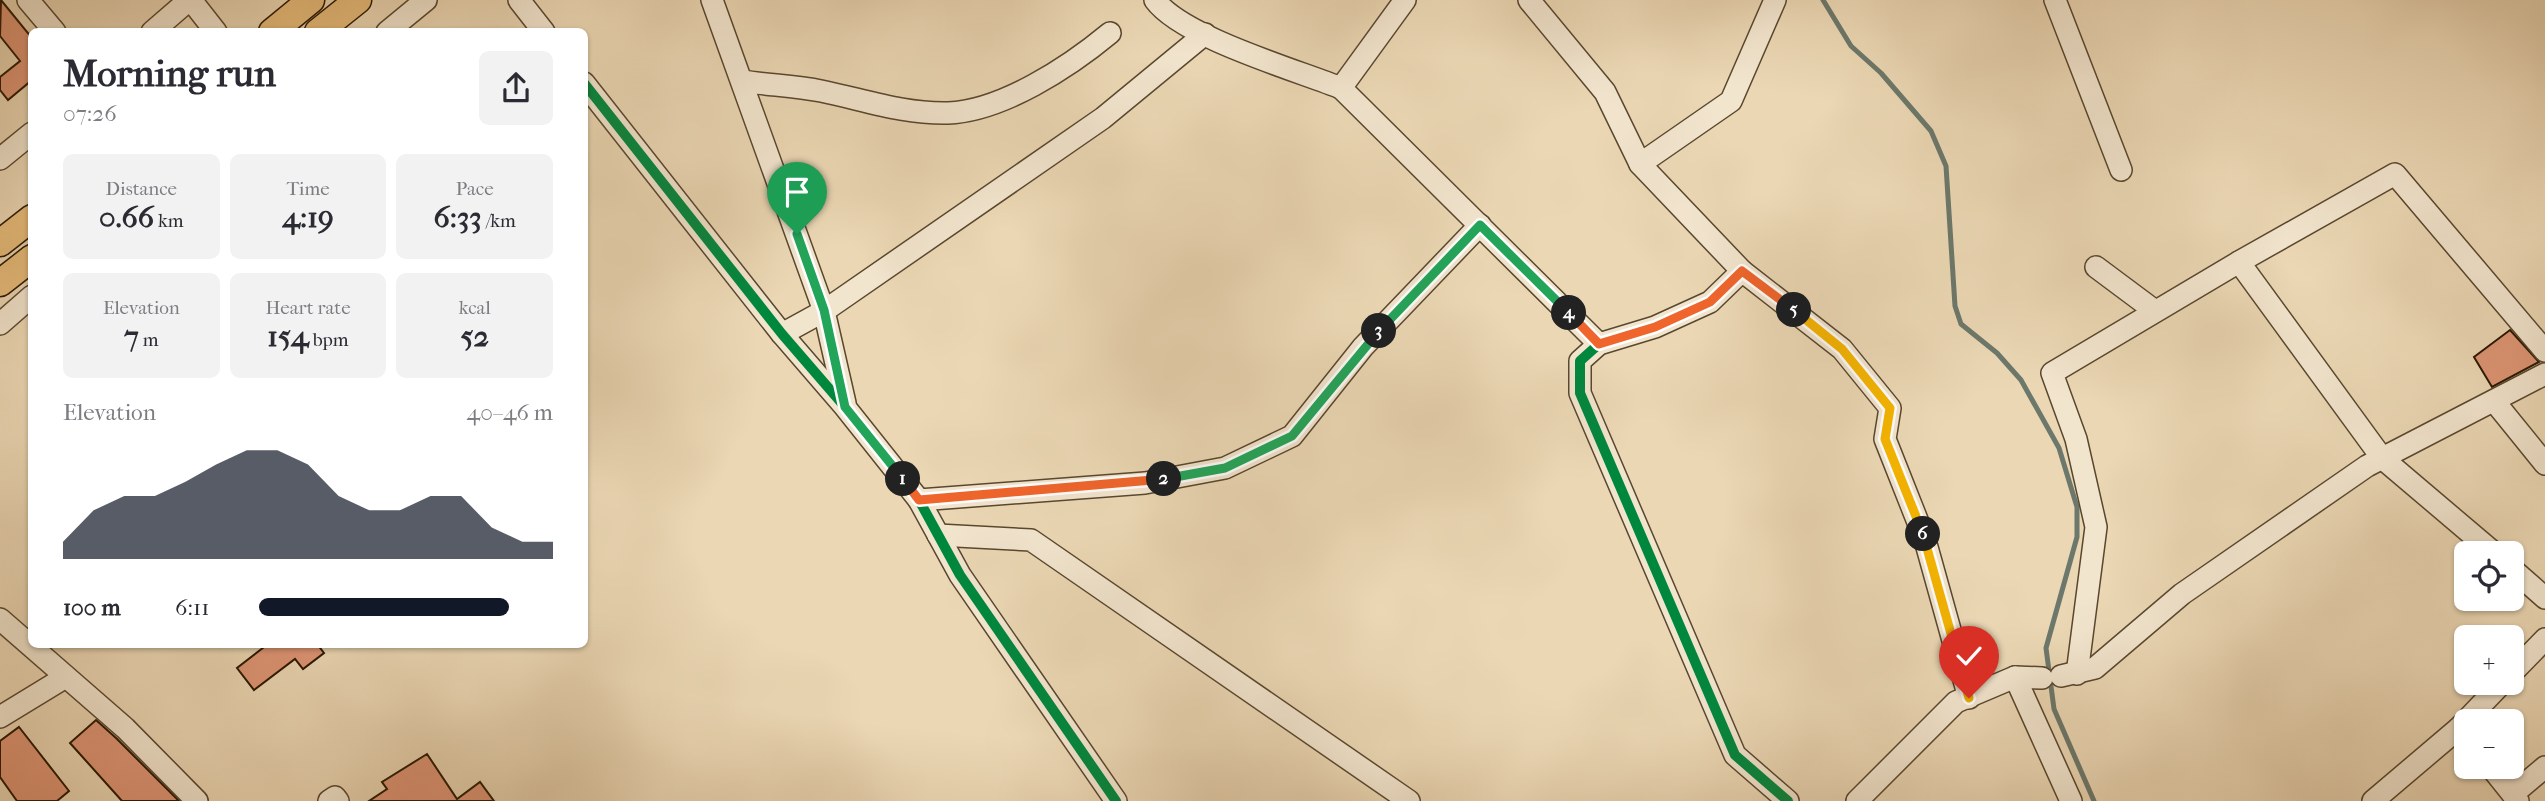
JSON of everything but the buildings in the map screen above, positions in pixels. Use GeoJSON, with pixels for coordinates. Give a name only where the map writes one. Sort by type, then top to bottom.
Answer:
{"type":"FeatureCollection","features":[{"type":"Feature","properties":{"kind":"main road"},"geometry":{"type":"LineString","coordinates":[[277,28],[311,0]]}},
{"type":"Feature","properties":{"kind":"main road"},"geometry":{"type":"LineString","coordinates":[[323,28],[358,0]]}},
{"type":"Feature","properties":{"kind":"main road"},"geometry":{"type":"LineString","coordinates":[[0,243],[28,221]]}},
{"type":"Feature","properties":{"kind":"main road"},"geometry":{"type":"LineString","coordinates":[[2,277],[28,261]]}},
{"type":"Feature","properties":{"kind":"street"},"geometry":{"type":"LineString","coordinates":[[28,0],[52,28]]}},
{"type":"Feature","properties":{"kind":"street"},"geometry":{"type":"LineString","coordinates":[[157,28],[190,0],[213,28]]}},
{"type":"Feature","properties":{"kind":"street"},"geometry":{"type":"LineString","coordinates":[[392,28],[426,0]]}},
{"type":"Feature","properties":{"kind":"street"},"geometry":{"type":"LineString","coordinates":[[519,0],[541,28]]}},
{"type":"Feature","properties":{"kind":"street"},"geometry":{"type":"LineString","coordinates":[[712,0],[824,310],[845,407]]}},
{"type":"Feature","properties":{"kind":"street"},"geometry":{"type":"LineString","coordinates":[[1155,0],[1161,9],[1205,34],[1341,88],[1599,344]]}},
{"type":"Feature","properties":{"kind":"street"},"geometry":{"type":"LineString","coordinates":[[1341,88],[1405,0]]}},
{"type":"Feature","properties":{"kind":"street"},"geometry":{"type":"LineString","coordinates":[[1529,0],[1605,92],[1640,164],[1742,271],[1842,349],[1890,408],[1885,439],[1925,540],[1969,698]]}},
{"type":"Feature","properties":{"kind":"street"},"geometry":{"type":"LineString","coordinates":[[1640,164],[1731,101],[1775,0]]}},
{"type":"Feature","properties":{"kind":"street"},"geometry":{"type":"LineString","coordinates":[[2054,0],[2121,170]]}},
{"type":"Feature","properties":{"kind":"street"},"geometry":{"type":"LineString","coordinates":[[742,81],[821,91],[901,111],[950,113],[982,106],[1024,90],[1110,33]]}},
{"type":"Feature","properties":{"kind":"street"},"geometry":{"type":"LineString","coordinates":[[782,334],[824,310],[1103,118],[1205,34]]}},
{"type":"Feature","properties":{"kind":"street"},"geometry":{"type":"LineString","coordinates":[[588,88],[782,334],[845,407],[919,500],[960,575],[1116,801]]}},
{"type":"Feature","properties":{"kind":"street"},"geometry":{"type":"LineString","coordinates":[[0,159],[28,136]]}},
{"type":"Feature","properties":{"kind":"street"},"geometry":{"type":"LineString","coordinates":[[2060,676],[2096,527],[2076,439],[2052,373],[2239,262],[2395,174],[2545,351]]}},
{"type":"Feature","properties":{"kind":"street"},"geometry":{"type":"LineString","coordinates":[[919,500],[1145,483],[1225,468],[1292,436],[1363,347],[1480,225]]}},
{"type":"Feature","properties":{"kind":"street"},"geometry":{"type":"LineString","coordinates":[[2239,262],[2382,458],[2480,541]]}},
{"type":"Feature","properties":{"kind":"street"},"geometry":{"type":"LineString","coordinates":[[2096,267],[2155,311]]}},
{"type":"Feature","properties":{"kind":"street"},"geometry":{"type":"LineString","coordinates":[[1742,271],[1710,302],[1655,327],[1599,344],[1580,361],[1580,393],[1735,755],[1788,801]]}},
{"type":"Feature","properties":{"kind":"street"},"geometry":{"type":"LineString","coordinates":[[0,324],[28,300]]}},
{"type":"Feature","properties":{"kind":"street"},"geometry":{"type":"LineString","coordinates":[[1857,801],[1956,702],[2015,677],[2060,676],[2095,668],[2182,594],[2382,458],[2545,374]]}},
{"type":"Feature","properties":{"kind":"street"},"geometry":{"type":"LineString","coordinates":[[2494,401],[2545,464]]}},
{"type":"Feature","properties":{"kind":"street"},"geometry":{"type":"LineString","coordinates":[[938,535],[1031,540],[1409,801]]}},
{"type":"Feature","properties":{"kind":"street"},"geometry":{"type":"LineString","coordinates":[[2524,579],[2545,598]]}},
{"type":"Feature","properties":{"kind":"street"},"geometry":{"type":"LineString","coordinates":[[0,619],[28,645]]}},
{"type":"Feature","properties":{"kind":"street"},"geometry":{"type":"LineString","coordinates":[[2524,661],[2545,639]]}},
{"type":"Feature","properties":{"kind":"street"},"geometry":{"type":"LineString","coordinates":[[31,648],[125,728],[197,801]]}},
{"type":"Feature","properties":{"kind":"street"},"geometry":{"type":"LineString","coordinates":[[2015,677],[2071,801]]}},
{"type":"Feature","properties":{"kind":"street"},"geometry":{"type":"LineString","coordinates":[[0,717],[64,678]]}},
{"type":"Feature","properties":{"kind":"street"},"geometry":{"type":"LineString","coordinates":[[2481,709],[2492,695]]}},
{"type":"Feature","properties":{"kind":"street"},"geometry":{"type":"LineString","coordinates":[[2373,801],[2454,738]]}},
{"type":"Feature","properties":{"kind":"street"},"geometry":{"type":"LineString","coordinates":[[2501,779],[2516,797],[2545,767]]}},
{"type":"Feature","properties":{"kind":"street"},"geometry":{"type":"LineString","coordinates":[[329,801],[335,797],[338,801]]}},
{"type":"Feature","properties":{"kind":"waterway"},"geometry":{"type":"LineString","coordinates":[[1823,0],[1851,46],[1881,73],[1931,131],[1946,166],[1955,306],[1961,324],[1997,353],[2021,380],[2059,448],[2077,507],[2077,537],[2046,648],[2054,709],[2094,801]]}},
{"type":"Feature","properties":{"kind":"cycle path"},"geometry":{"type":"LineString","coordinates":[[588,88],[782,334],[845,407],[919,500],[960,575],[1116,801]]}},
{"type":"Feature","properties":{"kind":"cycle path"},"geometry":{"type":"LineString","coordinates":[[1788,801],[1735,755],[1580,393],[1580,361],[1599,344],[1655,327],[1710,302],[1742,271],[1842,349],[1890,408],[1885,439],[1925,540],[1969,698]]}},
{"type":"Feature","properties":{"kind":"route"},"geometry":{"type":"LineString","coordinates":[[797,234],[824,310],[845,407],[919,500],[1145,483],[1225,468],[1292,436],[1363,347],[1480,225],[1599,344],[1655,327],[1710,302],[1742,271],[1842,349],[1890,408],[1885,439],[1925,540],[1969,698]]}}]}
